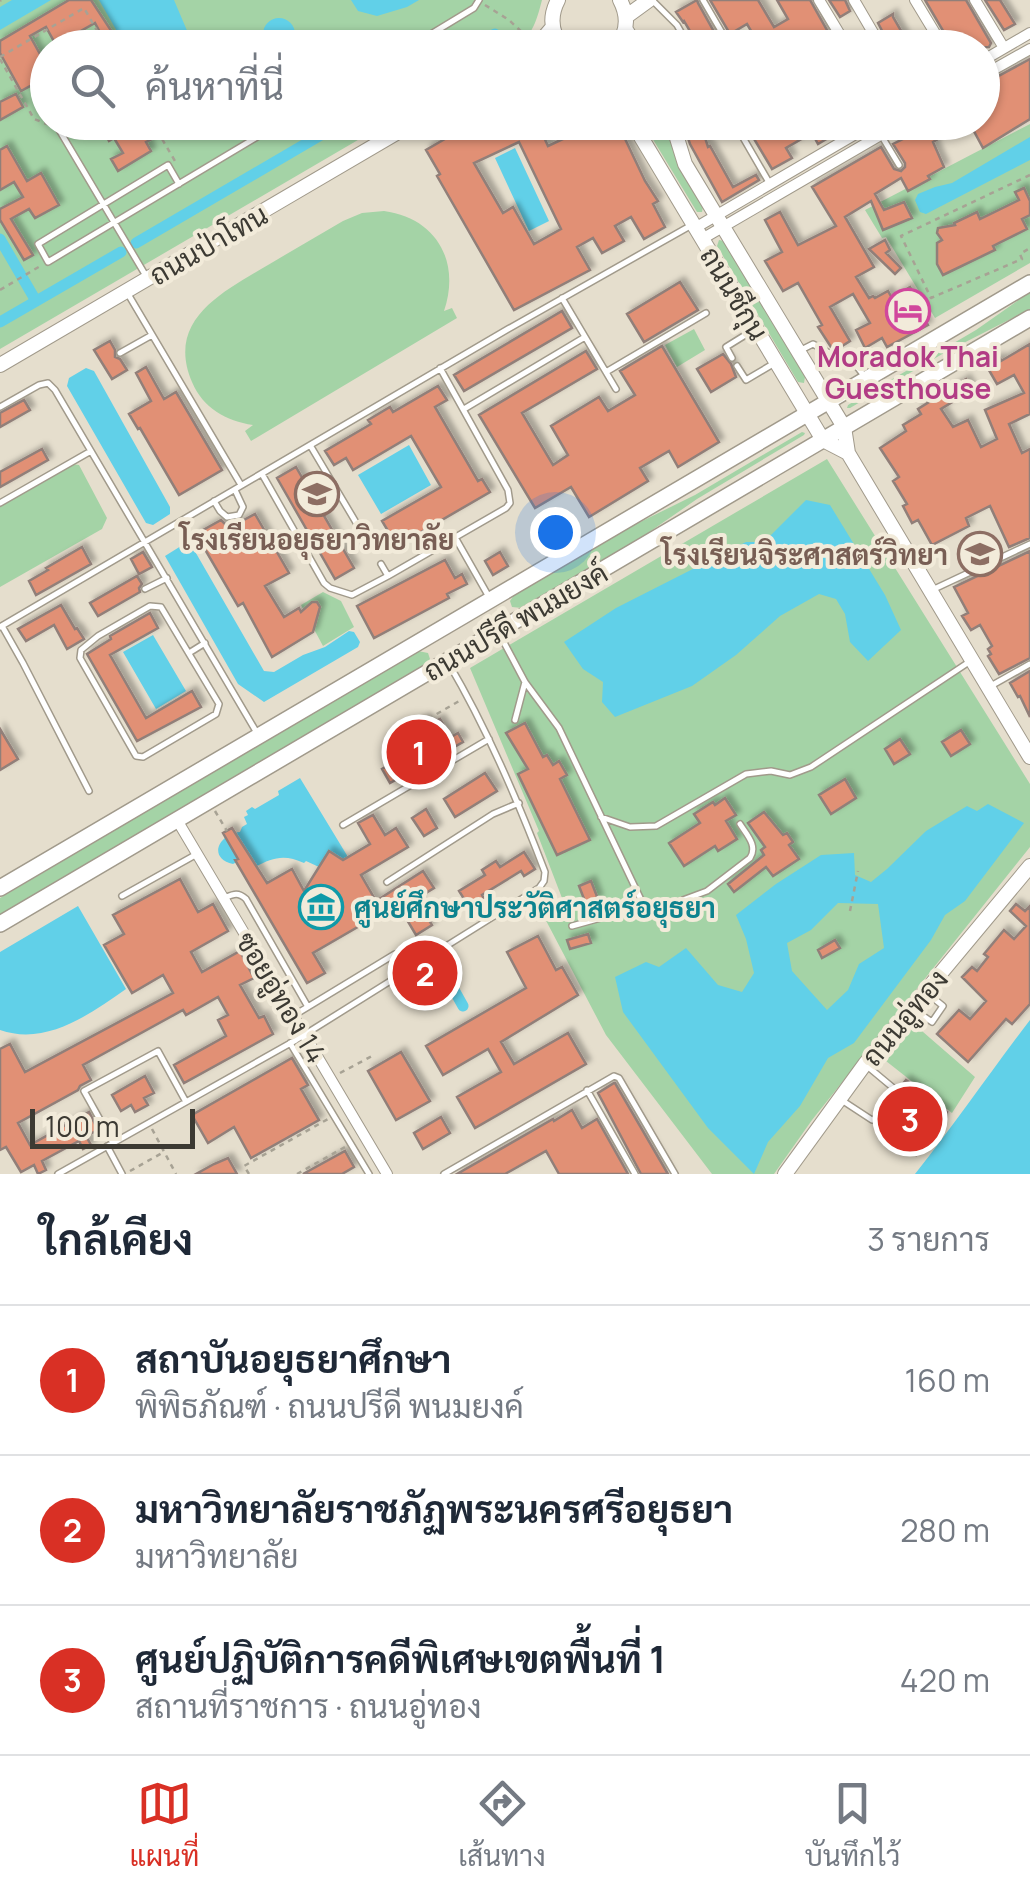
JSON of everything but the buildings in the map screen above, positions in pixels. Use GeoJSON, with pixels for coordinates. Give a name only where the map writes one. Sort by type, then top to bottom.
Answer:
{"type":"FeatureCollection","features":[{"type":"Feature","properties":{"kind":"main road"},"geometry":{"type":"LineString","coordinates":[[552,28],[558,0]]}},
{"type":"Feature","properties":{"kind":"main road"},"geometry":{"type":"LineString","coordinates":[[620,0],[629,30]]}},
{"type":"Feature","properties":{"kind":"main road"},"geometry":{"type":"LineString","coordinates":[[623,30],[651,0]]}},
{"type":"Feature","properties":{"kind":"main road","name":"ถนนป่าโทน"},"geometry":{"type":"LineString","coordinates":[[0,365],[375,140]]}},
{"type":"Feature","properties":{"kind":"main road","name":"ถนนชีกุน"},"geometry":{"type":"LineString","coordinates":[[643,140],[823,440]]}},
{"type":"Feature","properties":{"kind":"main road","name":"ถนนชีกุน"},"geometry":{"type":"LineString","coordinates":[[678,140],[685,164],[844,428],[848,454],[1030,758]]}},
{"type":"Feature","properties":{"kind":"main road","name":"ถนนปรีดี พนมยงค์"},"geometry":{"type":"LineString","coordinates":[[2,883],[1030,283]]}},
{"type":"Feature","properties":{"kind":"main road","name":"ถนนปรีดี พนมยงค์"},"geometry":{"type":"LineString","coordinates":[[0,924],[1030,318]]}},
{"type":"Feature","properties":{"kind":"main road"},"geometry":{"type":"LineString","coordinates":[[823,440],[848,454]]}},
{"type":"Feature","properties":{"kind":"main road"},"geometry":{"type":"LineString","coordinates":[[496,597],[507,615],[516,621]]}},
{"type":"Feature","properties":{"kind":"main road"},"geometry":{"type":"LineString","coordinates":[[420,642],[430,648],[441,665]]}},
{"type":"Feature","properties":{"kind":"main road","name":"ถนนอู่ทอง"},"geometry":{"type":"LineString","coordinates":[[784,1174],[865,1064],[1030,866]]}},
{"type":"Feature","properties":{"kind":"street"},"geometry":{"type":"LineString","coordinates":[[819,0],[837,30]]}},
{"type":"Feature","properties":{"kind":"street"},"geometry":{"type":"LineString","coordinates":[[915,0],[933,30]]}},
{"type":"Feature","properties":{"kind":"street"},"geometry":{"type":"LineString","coordinates":[[976,0],[994,30]]}},
{"type":"Feature","properties":{"kind":"street"},"geometry":{"type":"LineString","coordinates":[[856,2],[872,30]]}},
{"type":"Feature","properties":{"kind":"street"},"geometry":{"type":"LineString","coordinates":[[1000,50],[1030,33]]}},
{"type":"Feature","properties":{"kind":"street"},"geometry":{"type":"LineString","coordinates":[[1000,41],[1004,48]]}},
{"type":"Feature","properties":{"kind":"street"},"geometry":{"type":"LineString","coordinates":[[1000,66],[1030,49]]}},
{"type":"Feature","properties":{"kind":"street"},"geometry":{"type":"LineString","coordinates":[[719,221],[770,184],[845,140]]}},
{"type":"Feature","properties":{"kind":"street"},"geometry":{"type":"LineString","coordinates":[[697,230],[872,140]]}},
{"type":"Feature","properties":{"kind":"street","name":"ซอยอู่ทอง 14"},"geometry":{"type":"LineString","coordinates":[[178,820],[387,1174]]}},
{"type":"Feature","properties":{"kind":"lane"},"geometry":{"type":"LineString","coordinates":[[651,0],[681,30]]}},
{"type":"Feature","properties":{"kind":"lane"},"geometry":{"type":"LineString","coordinates":[[703,0],[720,30]]}},
{"type":"Feature","properties":{"kind":"lane"},"geometry":{"type":"LineString","coordinates":[[438,30],[479,1]]}},
{"type":"Feature","properties":{"kind":"lane"},"geometry":{"type":"LineString","coordinates":[[65,140],[148,278]]}},
{"type":"Feature","properties":{"kind":"lane"},"geometry":{"type":"LineString","coordinates":[[183,182],[168,165],[38,244],[48,262],[183,182],[252,140]]}},
{"type":"Feature","properties":{"kind":"lane"},"geometry":{"type":"LineString","coordinates":[[744,140],[770,184]]}},
{"type":"Feature","properties":{"kind":"lane"},"geometry":{"type":"LineString","coordinates":[[884,140],[899,165]]}},
{"type":"Feature","properties":{"kind":"lane"},"geometry":{"type":"LineString","coordinates":[[89,792],[0,625],[562,298],[697,230]]}},
{"type":"Feature","properties":{"kind":"lane"},"geometry":{"type":"LineString","coordinates":[[126,291],[238,487],[243,506],[238,515],[227,517],[214,501]]}},
{"type":"Feature","properties":{"kind":"lane"},"geometry":{"type":"LineString","coordinates":[[562,298],[616,389]]}},
{"type":"Feature","properties":{"kind":"lane"},"geometry":{"type":"LineString","coordinates":[[606,372],[706,313]]}},
{"type":"Feature","properties":{"kind":"lane"},"geometry":{"type":"LineString","coordinates":[[732,358],[726,347],[756,329]]}},
{"type":"Feature","properties":{"kind":"lane"},"geometry":{"type":"LineString","coordinates":[[120,353],[152,336]]}},
{"type":"Feature","properties":{"kind":"lane"},"geometry":{"type":"LineString","coordinates":[[464,409],[585,337]]}},
{"type":"Feature","properties":{"kind":"lane"},"geometry":{"type":"LineString","coordinates":[[798,351],[813,344],[830,353],[848,355],[866,379]]}},
{"type":"Feature","properties":{"kind":"lane"},"geometry":{"type":"LineString","coordinates":[[738,366],[746,380],[776,362]]}},
{"type":"Feature","properties":{"kind":"lane"},"geometry":{"type":"LineString","coordinates":[[262,473],[330,588],[352,594],[456,539],[510,503],[508,490],[440,368]]}},
{"type":"Feature","properties":{"kind":"lane"},"geometry":{"type":"LineString","coordinates":[[0,407],[38,385],[48,383],[55,390],[259,736]]}},
{"type":"Feature","properties":{"kind":"lane"},"geometry":{"type":"LineString","coordinates":[[310,445],[367,540]]}},
{"type":"Feature","properties":{"kind":"lane"},"geometry":{"type":"LineString","coordinates":[[0,502],[91,451]]}},
{"type":"Feature","properties":{"kind":"lane"},"geometry":{"type":"LineString","coordinates":[[456,539],[496,597]]}},
{"type":"Feature","properties":{"kind":"lane"},"geometry":{"type":"LineString","coordinates":[[929,591],[1030,544]]}},
{"type":"Feature","properties":{"kind":"lane"},"geometry":{"type":"LineString","coordinates":[[380,564],[388,576]]}},
{"type":"Feature","properties":{"kind":"lane"},"geometry":{"type":"LineString","coordinates":[[145,589],[167,578]]}},
{"type":"Feature","properties":{"kind":"lane"},"geometry":{"type":"LineString","coordinates":[[150,606],[162,607],[189,653],[219,704],[216,714],[142,757],[136,756],[80,658],[81,650],[150,606]]}},
{"type":"Feature","properties":{"kind":"lane"},"geometry":{"type":"LineString","coordinates":[[498,632],[525,682],[559,728],[644,906]]}},
{"type":"Feature","properties":{"kind":"lane"},"geometry":{"type":"LineString","coordinates":[[189,653],[205,643]]}},
{"type":"Feature","properties":{"kind":"lane"},"geometry":{"type":"LineString","coordinates":[[601,817],[630,827],[656,826],[746,774],[790,774],[811,767],[971,660]]}},
{"type":"Feature","properties":{"kind":"lane"},"geometry":{"type":"LineString","coordinates":[[988,688],[1030,664]]}},
{"type":"Feature","properties":{"kind":"lane"},"geometry":{"type":"LineString","coordinates":[[58,1174],[290,1043],[544,882],[546,872],[489,739],[466,696],[441,665]]}},
{"type":"Feature","properties":{"kind":"lane"},"geometry":{"type":"LineString","coordinates":[[515,720],[525,682]]}},
{"type":"Feature","properties":{"kind":"lane"},"geometry":{"type":"LineString","coordinates":[[344,824],[489,739]]}},
{"type":"Feature","properties":{"kind":"lane"},"geometry":{"type":"LineString","coordinates":[[387,882],[492,814],[519,803]]}},
{"type":"Feature","properties":{"kind":"lane"},"geometry":{"type":"LineString","coordinates":[[572,926],[644,906],[664,907],[707,891],[754,853],[740,824]]}},
{"type":"Feature","properties":{"kind":"lane"},"geometry":{"type":"LineString","coordinates":[[122,896],[197,854]]}},
{"type":"Feature","properties":{"kind":"lane"},"geometry":{"type":"LineString","coordinates":[[224,898],[241,894],[246,900],[308,1007]]}},
{"type":"Feature","properties":{"kind":"lane"},"geometry":{"type":"LineString","coordinates":[[293,1016],[395,954],[411,969]]}},
{"type":"Feature","properties":{"kind":"lane"},"geometry":{"type":"LineString","coordinates":[[911,1008],[930,1022],[944,1008],[925,992]]}},
{"type":"Feature","properties":{"kind":"lane"},"geometry":{"type":"LineString","coordinates":[[290,1043],[368,1174]]}},
{"type":"Feature","properties":{"kind":"lane"},"geometry":{"type":"LineString","coordinates":[[123,1174],[84,1091],[158,1051],[186,1102]]}},
{"type":"Feature","properties":{"kind":"lane"},"geometry":{"type":"LineString","coordinates":[[839,1097],[872,1120],[897,1095],[865,1064]]}},
{"type":"Feature","properties":{"kind":"lane"},"geometry":{"type":"LineString","coordinates":[[444,1174],[608,1078],[619,1078],[674,1174]]}},
{"type":"Feature","properties":{"kind":"lane"},"geometry":{"type":"LineString","coordinates":[[587,1090],[635,1174]]}},
{"type":"Feature","properties":{"kind":"path"},"geometry":{"type":"LineString","coordinates":[[479,1],[520,30]]}},
{"type":"Feature","properties":{"kind":"path"},"geometry":{"type":"LineString","coordinates":[[47,30],[84,8],[97,30]]}},
{"type":"Feature","properties":{"kind":"path"},"geometry":{"type":"LineString","coordinates":[[30,40],[0,58],[30,112]]}},
{"type":"Feature","properties":{"kind":"path"},"geometry":{"type":"LineString","coordinates":[[161,140],[183,182]]}},
{"type":"Feature","properties":{"kind":"path"},"geometry":{"type":"LineString","coordinates":[[1030,175],[901,236],[931,298],[1022,259],[1020,254],[1030,248]]}},
{"type":"Feature","properties":{"kind":"path"},"geometry":{"type":"LineString","coordinates":[[0,290],[48,262]]}},
{"type":"Feature","properties":{"kind":"path"},"geometry":{"type":"LineString","coordinates":[[428,719],[466,696]]}},
{"type":"Feature","properties":{"kind":"path"},"geometry":{"type":"LineString","coordinates":[[210,801],[227,830]]}},
{"type":"Feature","properties":{"kind":"path"},"geometry":{"type":"LineString","coordinates":[[850,910],[858,871]]}},
{"type":"Feature","properties":{"kind":"path"},"geometry":{"type":"LineString","coordinates":[[330,1079],[374,1054]]}},
{"type":"Feature","properties":{"kind":"path"},"geometry":{"type":"LineString","coordinates":[[249,1174],[244,1166],[334,1116]]}},
{"type":"Feature","properties":{"kind":"path"},"geometry":{"type":"LineString","coordinates":[[149,1123],[176,1174]]}},
{"type":"Feature","properties":{"kind":"path"},"geometry":{"type":"LineString","coordinates":[[296,1174],[351,1144]]}},
{"type":"Feature","properties":{"kind":"path"},"geometry":{"type":"LineString","coordinates":[[123,1174],[164,1152]]}},
{"type":"Feature","properties":{"kind":"green space"},"geometry":{"type":"Polygon","coordinates":[[[0,0],[542,0],[531,30],[30,30],[30,140],[358,140],[0,349],[0,0]]]}},
{"type":"Feature","properties":{"kind":"green space"},"geometry":{"type":"Polygon","coordinates":[[[1030,124],[1030,263],[935,318],[865,210],[1030,124]]]}},
{"type":"Feature","properties":{"kind":"green space"},"geometry":{"type":"Polygon","coordinates":[[[653,140],[670,140],[703,207],[702,212],[697,212],[653,140]]]}},
{"type":"Feature","properties":{"kind":"green space"},"geometry":{"type":"Polygon","coordinates":[[[384,211],[418,223],[440,245],[449,275],[444,311],[452,308],[457,318],[251,441],[245,431],[253,425],[216,412],[192,382],[186,341],[193,324],[218,297],[277,259],[343,221],[362,213],[384,211]]]}},
{"type":"Feature","properties":{"kind":"green space"},"geometry":{"type":"Polygon","coordinates":[[[719,240],[724,241],[805,377],[804,383],[798,382],[717,246],[719,240]]]}},
{"type":"Feature","properties":{"kind":"green space"},"geometry":{"type":"Polygon","coordinates":[[[1030,292],[1030,309],[847,408],[976,330],[1030,292]]]}},
{"type":"Feature","properties":{"kind":"green space"},"geometry":{"type":"Polygon","coordinates":[[[694,329],[705,350],[677,367],[665,345],[694,329]]]}},
{"type":"Feature","properties":{"kind":"green space"},"geometry":{"type":"Polygon","coordinates":[[[802,432],[804,435],[697,499],[632,544],[522,608],[512,607],[514,595],[802,432]]]}},
{"type":"Feature","properties":{"kind":"green space"},"geometry":{"type":"Polygon","coordinates":[[[827,459],[1030,784],[1030,847],[812,1120],[774,1174],[712,1174],[606,1035],[541,911],[562,898],[539,831],[470,668],[827,459]]]}},
{"type":"Feature","properties":{"kind":"green space"},"geometry":{"type":"Polygon","coordinates":[[[72,464],[79,465],[107,518],[102,529],[0,587],[0,505],[72,464]]]}},
{"type":"Feature","properties":{"kind":"green space"},"geometry":{"type":"Polygon","coordinates":[[[323,592],[341,601],[354,627],[323,646],[301,605],[323,592]]]}},
{"type":"Feature","properties":{"kind":"green space"},"geometry":{"type":"Polygon","coordinates":[[[418,651],[428,653],[426,665],[0,916],[0,898],[418,651]]]}},
{"type":"Feature","properties":{"kind":"green space"},"geometry":{"type":"Polygon","coordinates":[[[915,1025],[975,1077],[952,1113],[886,1061],[915,1025]]]}},
{"type":"Feature","properties":{"kind":"water"},"geometry":{"type":"Polygon","coordinates":[[[12,0],[51,0],[0,30],[0,7],[12,0]]]}},
{"type":"Feature","properties":{"kind":"water"},"geometry":{"type":"Polygon","coordinates":[[[99,0],[174,0],[187,30],[116,30],[99,0]]]}},
{"type":"Feature","properties":{"kind":"water"},"geometry":{"type":"Polygon","coordinates":[[[351,0],[419,0],[377,16],[358,11],[351,0]]]}},
{"type":"Feature","properties":{"kind":"water"},"geometry":{"type":"Polygon","coordinates":[[[279,18],[293,28],[264,30],[268,23],[279,18]]]}},
{"type":"Feature","properties":{"kind":"water"},"geometry":{"type":"Polygon","coordinates":[[[1030,137],[1030,160],[926,214],[920,212],[915,200],[918,194],[952,183],[1030,137]]]}},
{"type":"Feature","properties":{"kind":"water"},"geometry":{"type":"Polygon","coordinates":[[[515,148],[549,221],[529,231],[495,158],[515,148]]]}},
{"type":"Feature","properties":{"kind":"water"},"geometry":{"type":"Polygon","coordinates":[[[86,368],[94,371],[170,507],[170,514],[153,525],[146,523],[67,386],[69,378],[86,368]]]}},
{"type":"Feature","properties":{"kind":"water"},"geometry":{"type":"Polygon","coordinates":[[[409,445],[431,485],[381,514],[358,475],[409,445]]]}},
{"type":"Feature","properties":{"kind":"water"},"geometry":{"type":"Polygon","coordinates":[[[806,500],[830,505],[885,595],[901,630],[868,661],[850,642],[845,614],[836,599],[819,594],[780,616],[736,655],[692,686],[615,717],[602,702],[603,682],[583,669],[564,642],[616,608],[746,542],[764,542],[806,500]]]}},
{"type":"Feature","properties":{"kind":"water"},"geometry":{"type":"Polygon","coordinates":[[[189,541],[264,671],[274,672],[349,631],[360,642],[358,647],[264,702],[238,684],[165,556],[189,541]]]}},
{"type":"Feature","properties":{"kind":"water"},"geometry":{"type":"Polygon","coordinates":[[[153,635],[186,691],[156,709],[123,652],[153,635]]]}},
{"type":"Feature","properties":{"kind":"water"},"geometry":{"type":"Polygon","coordinates":[[[300,778],[348,857],[343,860],[329,851],[319,867],[285,858],[255,867],[248,856],[233,864],[220,857],[222,841],[247,824],[246,811],[279,795],[278,791],[300,778]]]}},
{"type":"Feature","properties":{"kind":"water"},"geometry":{"type":"Polygon","coordinates":[[[988,804],[1024,823],[965,901],[945,915],[931,940],[854,1043],[828,1058],[800,1106],[768,1142],[754,1174],[708,1128],[623,1012],[615,977],[646,962],[659,967],[686,948],[718,985],[742,992],[754,973],[736,915],[776,884],[821,855],[854,853],[855,875],[871,882],[926,831],[967,806],[977,811],[988,804]],[[838,903],[811,930],[787,943],[792,971],[827,1010],[848,990],[859,964],[884,948],[878,904],[838,903]]]}},
{"type":"Feature","properties":{"kind":"water"},"geometry":{"type":"Polygon","coordinates":[[[78,906],[126,989],[82,1018],[50,1031],[17,1034],[0,1030],[0,952],[78,906]]]}},
{"type":"Feature","properties":{"kind":"water"},"geometry":{"type":"Polygon","coordinates":[[[1030,1020],[1030,1174],[915,1174],[944,1136],[1030,1020]]]}},
{"type":"Feature","properties":{"kind":"waterway"},"geometry":{"type":"LineString","coordinates":[[136,243],[312,140]]}},
{"type":"Feature","properties":{"kind":"waterway"},"geometry":{"type":"LineString","coordinates":[[0,239],[36,301]]}},
{"type":"Feature","properties":{"kind":"waterway"},"geometry":{"type":"LineString","coordinates":[[0,322],[121,252]]}},
{"type":"Feature","properties":{"kind":"waterway"},"geometry":{"type":"LineString","coordinates":[[444,972],[463,1006]]}},
{"type":"Feature","properties":{"kind":"place","name":"Moradok Thai Guesthouse"},"geometry":{"type":"Point","coordinates":[908,311]}},
{"type":"Feature","properties":{"kind":"place","name":"โรงเรียนอยุธยาวิทยาลัย"},"geometry":{"type":"Point","coordinates":[317,494]}},
{"type":"Feature","properties":{"kind":"place","name":"โรงเรียนจิระศาสตร์วิทยา"},"geometry":{"type":"Point","coordinates":[980,554]}},
{"type":"Feature","properties":{"kind":"place","name":"สถาบันอยุธยาศึกษา"},"geometry":{"type":"Point","coordinates":[419,752]}},
{"type":"Feature","properties":{"kind":"place","name":"ศูนย์ศึกษาประวัติศาสตร์อยุธยา"},"geometry":{"type":"Point","coordinates":[321,907]}},
{"type":"Feature","properties":{"kind":"place","name":"มหาวิทยาลัยราชภัฏพระนครศรีอยุธยา"},"geometry":{"type":"Point","coordinates":[425,973]}},
{"type":"Feature","properties":{"kind":"place","name":"ศูนย์ปฏิบัติการคดีพิเศษเขตพื้นที่ 1"},"geometry":{"type":"Point","coordinates":[910,1119]}}]}
